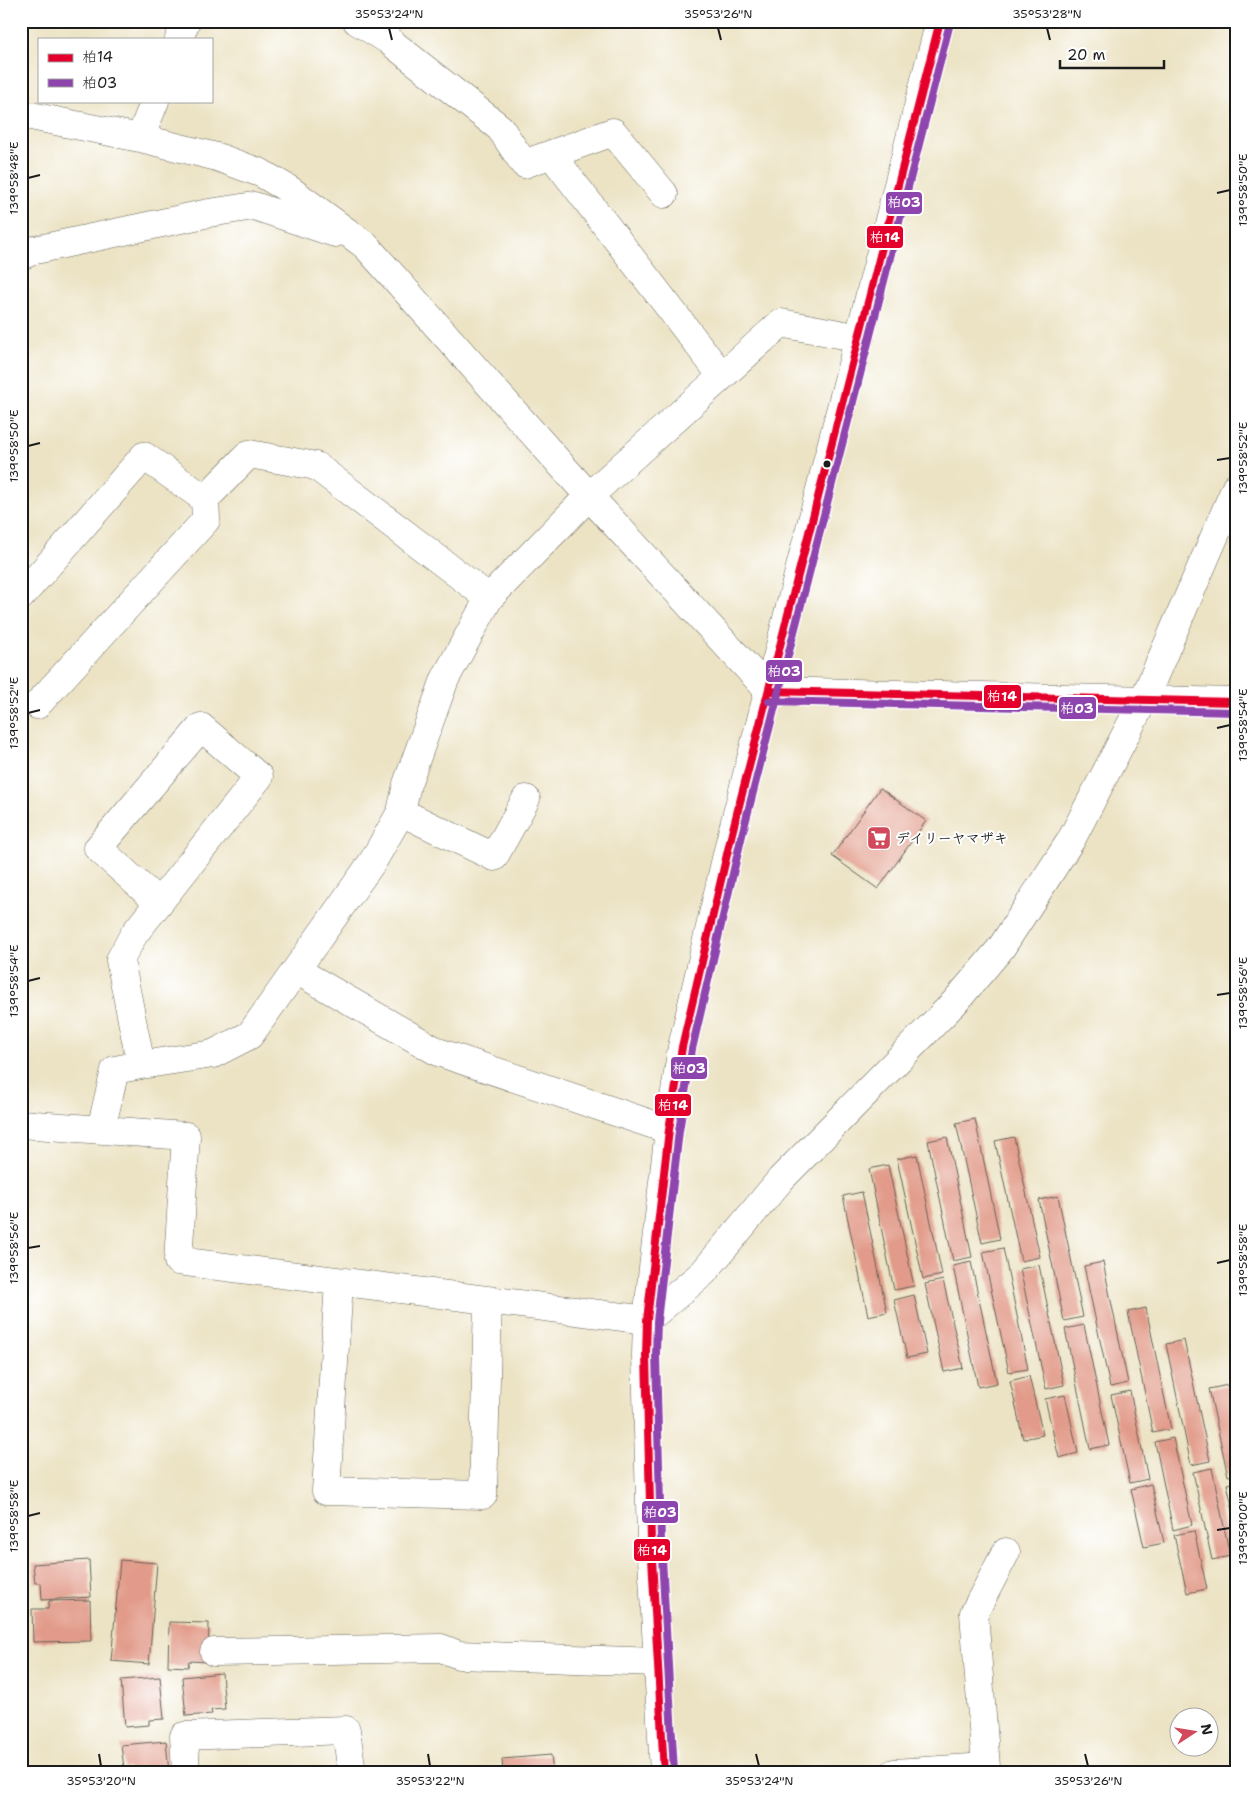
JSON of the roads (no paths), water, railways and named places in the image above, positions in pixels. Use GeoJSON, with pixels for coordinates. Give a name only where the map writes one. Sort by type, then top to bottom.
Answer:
{"type":"FeatureCollection","features":[{"type":"Feature","properties":{"kind":"street"},"geometry":{"type":"LineString","coordinates":[[179,38],[186,21]]}},
{"type":"Feature","properties":{"kind":"street"},"geometry":{"type":"LineString","coordinates":[[356,21],[388,40],[500,128],[524,164],[613,132],[664,194]]}},
{"type":"Feature","properties":{"kind":"street"},"geometry":{"type":"LineString","coordinates":[[664,1773],[651,1540],[646,1355],[648,1320],[669,1130],[682,1047],[769,691],[940,21]]}},
{"type":"Feature","properties":{"kind":"street"},"geometry":{"type":"LineString","coordinates":[[140,138],[155,102]]}},
{"type":"Feature","properties":{"kind":"street"},"geometry":{"type":"LineString","coordinates":[[21,114],[140,138],[217,157],[261,173],[290,190],[366,246],[589,496],[769,691],[1236,702]]}},
{"type":"Feature","properties":{"kind":"street"},"geometry":{"type":"LineString","coordinates":[[551,154],[722,376]]}},
{"type":"Feature","properties":{"kind":"street"},"geometry":{"type":"LineString","coordinates":[[21,256],[35,250],[208,213],[254,206],[358,240]]}},
{"type":"Feature","properties":{"kind":"street"},"geometry":{"type":"LineString","coordinates":[[102,1129],[115,1070],[213,1054],[250,1035],[374,861],[401,812],[407,784],[445,679],[489,598],[589,496],[781,323],[860,338]]}},
{"type":"Feature","properties":{"kind":"street"},"geometry":{"type":"LineString","coordinates":[[37,705],[206,520],[205,499],[249,454],[316,466],[489,598]]}},
{"type":"Feature","properties":{"kind":"street"},"geometry":{"type":"LineString","coordinates":[[21,596],[144,456],[205,499]]}},
{"type":"Feature","properties":{"kind":"street"},"geometry":{"type":"LineString","coordinates":[[21,1124],[186,1136],[178,1261],[648,1320],[702,1273],[781,1179],[955,1002],[1000,948],[1071,840],[1144,699],[1236,487]]}},
{"type":"Feature","properties":{"kind":"street"},"geometry":{"type":"LineString","coordinates":[[140,1065],[120,960],[134,934],[159,903],[259,776],[201,727],[98,848],[159,903]]}},
{"type":"Feature","properties":{"kind":"street"},"geometry":{"type":"LineString","coordinates":[[401,812],[494,857],[526,799]]}},
{"type":"Feature","properties":{"kind":"street"},"geometry":{"type":"LineString","coordinates":[[296,970],[438,1052],[669,1130]]}},
{"type":"Feature","properties":{"kind":"street"},"geometry":{"type":"LineString","coordinates":[[339,1282],[326,1491],[483,1495],[488,1300]]}},
{"type":"Feature","properties":{"kind":"street"},"geometry":{"type":"LineString","coordinates":[[894,1773],[986,1767],[974,1613],[1006,1552]]}},
{"type":"Feature","properties":{"kind":"street"},"geometry":{"type":"LineString","coordinates":[[214,1652],[441,1648],[459,1655],[658,1662]]}},
{"type":"Feature","properties":{"kind":"street"},"geometry":{"type":"LineString","coordinates":[[186,1773],[184,1736],[346,1730],[352,1773]]}},
{"type":"Feature","properties":{"kind":"place","name":"デイリーヤマザキ"},"geometry":{"type":"Point","coordinates":[879,838]}}]}
